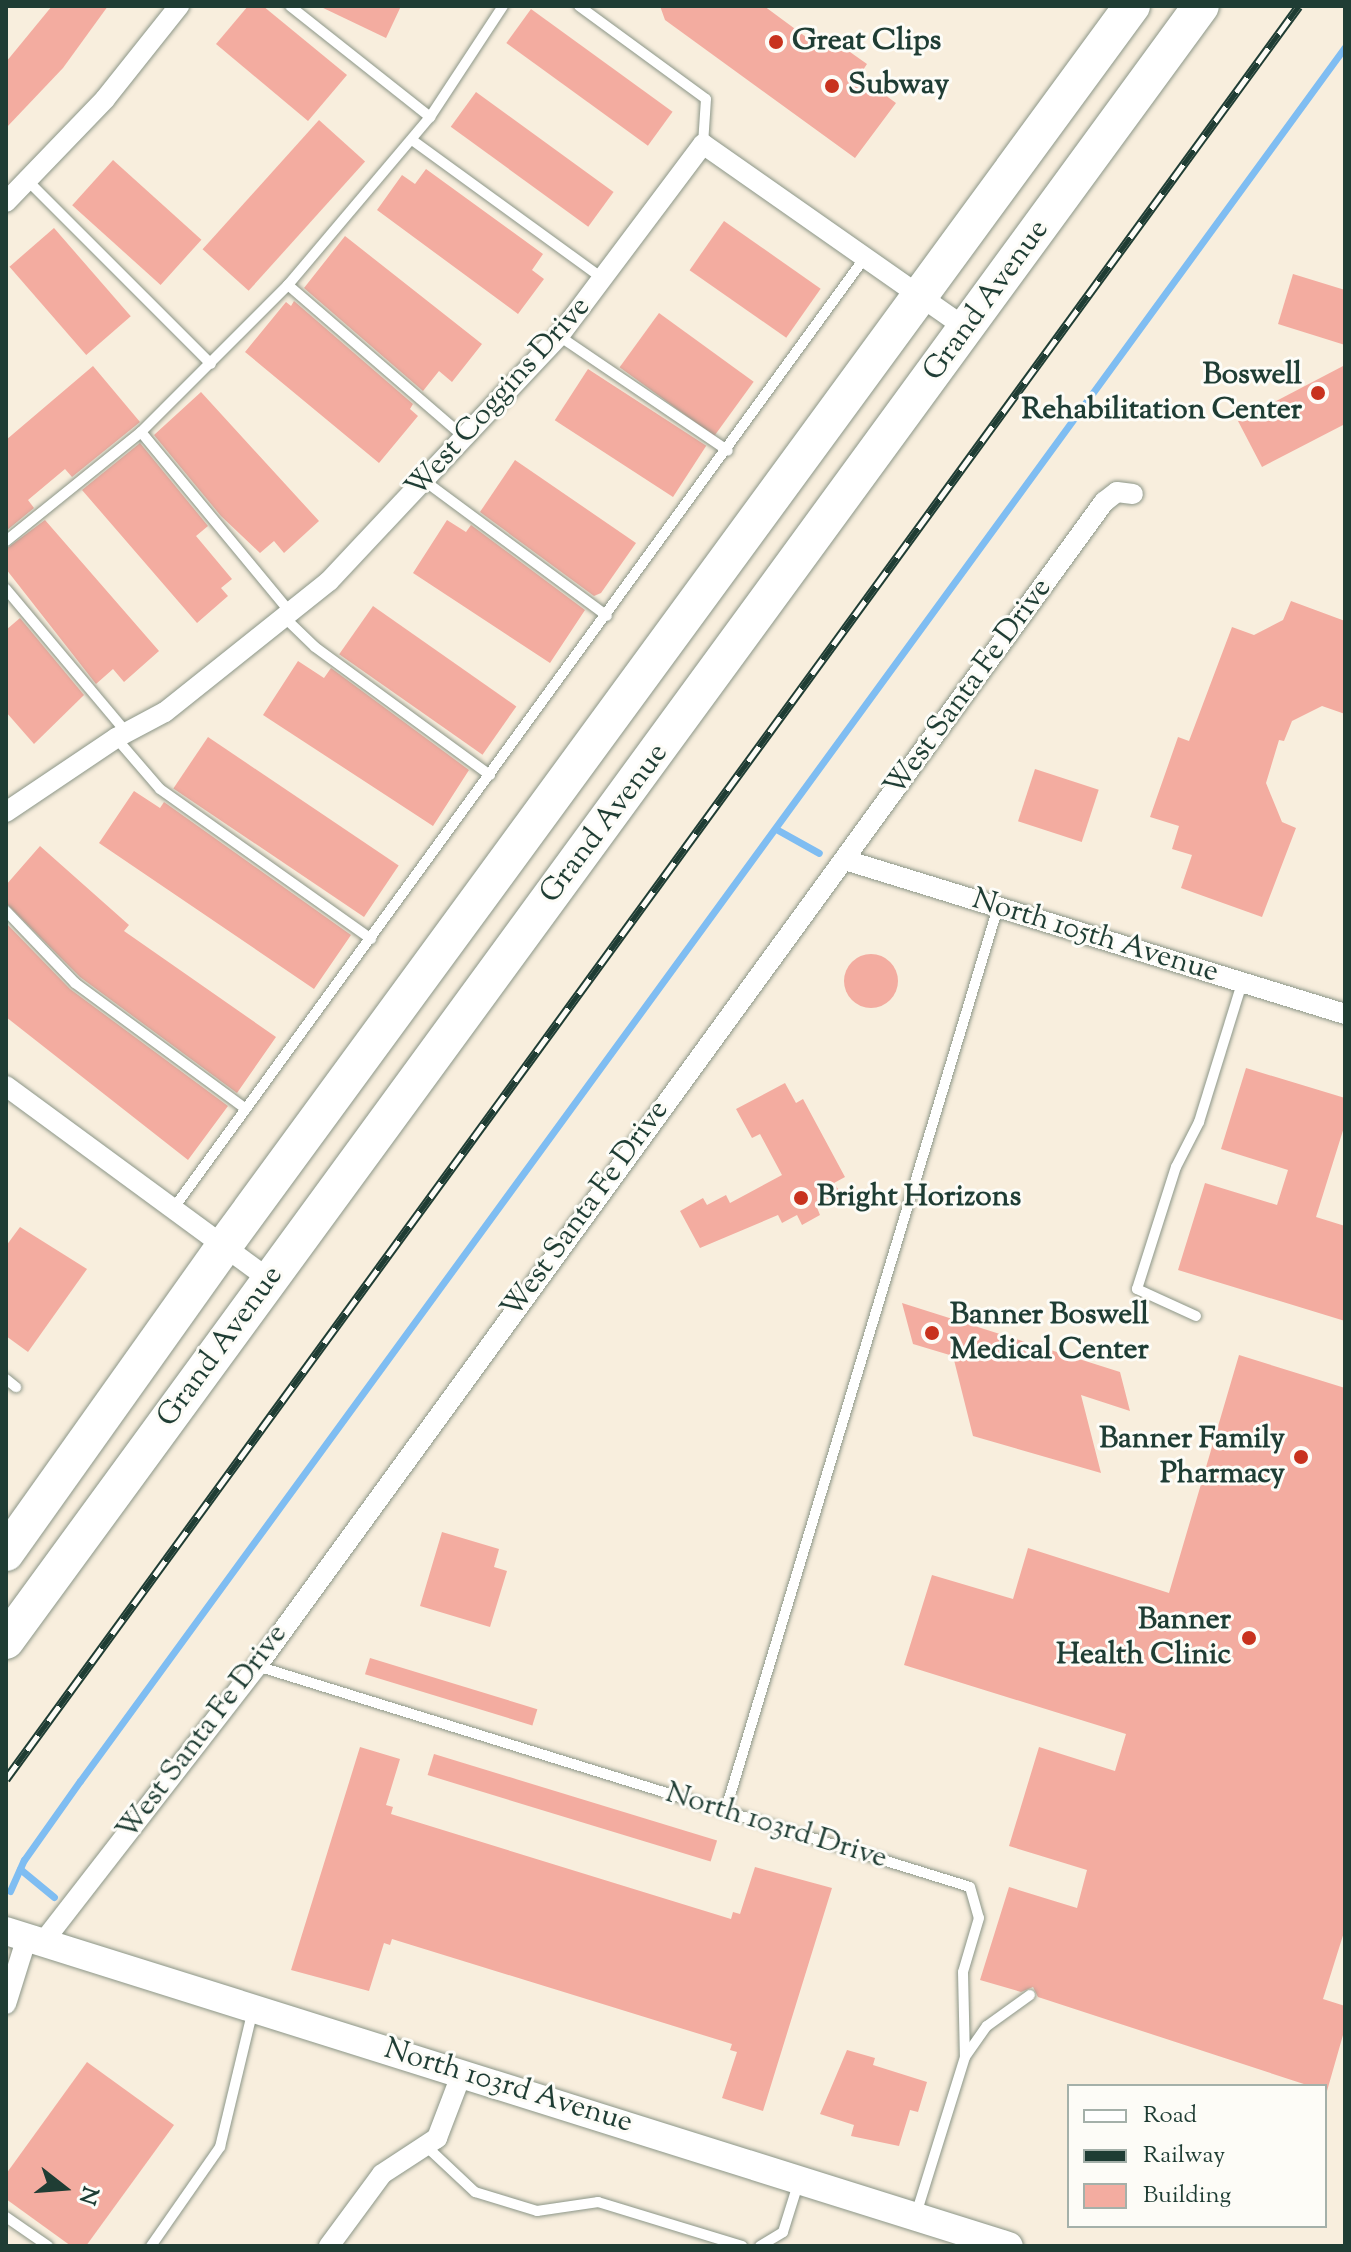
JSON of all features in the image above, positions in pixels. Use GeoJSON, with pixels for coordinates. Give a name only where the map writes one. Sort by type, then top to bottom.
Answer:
{"type":"FeatureCollection","features":[{"type":"Feature","properties":{"kind":"highway","name":"Grand Avenue"},"geometry":{"type":"LineString","coordinates":[[6,1553],[224,1246],[1132,6]]}},
{"type":"Feature","properties":{"kind":"highway","name":"Grand Avenue"},"geometry":{"type":"LineString","coordinates":[[6,1641],[1201,6]]}},
{"type":"Feature","properties":{"kind":"street"},"geometry":{"type":"LineString","coordinates":[[6,202],[105,99],[179,6]]}},
{"type":"Feature","properties":{"kind":"street"},"geometry":{"type":"LineString","coordinates":[[703,144],[967,329]]}},
{"type":"Feature","properties":{"kind":"street","name":"West Coggins Drive"},"geometry":{"type":"LineString","coordinates":[[6,812],[121,735],[165,712],[329,581],[467,439],[559,336],[703,144]]}},
{"type":"Feature","properties":{"kind":"street","name":"West Santa Fe Drive"},"geometry":{"type":"LineString","coordinates":[[6,2004],[25,1937],[257,1666],[419,1436],[845,860],[1104,502],[1117,492],[1133,494]]}},
{"type":"Feature","properties":{"kind":"street","name":"North 105th Avenue"},"geometry":{"type":"LineString","coordinates":[[845,860],[1345,1014]]}},
{"type":"Feature","properties":{"kind":"street"},"geometry":{"type":"LineString","coordinates":[[6,1086],[270,1280]]}},
{"type":"Feature","properties":{"kind":"street","name":"North 103rd Avenue"},"geometry":{"type":"LineString","coordinates":[[25,1937],[1009,2246]]}},
{"type":"Feature","properties":{"kind":"street"},"geometry":{"type":"LineString","coordinates":[[329,2246],[382,2174],[394,2162],[427,2147],[444,2127],[462,2073]]}},
{"type":"Feature","properties":{"kind":"lane"},"geometry":{"type":"LineString","coordinates":[[290,6],[430,117]]}},
{"type":"Feature","properties":{"kind":"lane"},"geometry":{"type":"LineString","coordinates":[[6,541],[141,432],[288,285],[430,117],[503,6]]}},
{"type":"Feature","properties":{"kind":"lane"},"geometry":{"type":"LineString","coordinates":[[579,6],[706,99],[703,144]]}},
{"type":"Feature","properties":{"kind":"lane"},"geometry":{"type":"LineString","coordinates":[[412,140],[603,279]]}},
{"type":"Feature","properties":{"kind":"lane"},"geometry":{"type":"LineString","coordinates":[[27,180],[211,364]]}},
{"type":"Feature","properties":{"kind":"lane"},"geometry":{"type":"LineString","coordinates":[[173,1209],[728,451],[866,256]]}},
{"type":"Feature","properties":{"kind":"lane"},"geometry":{"type":"LineString","coordinates":[[288,285],[467,439]]}},
{"type":"Feature","properties":{"kind":"lane"},"geometry":{"type":"LineString","coordinates":[[559,336],[728,451]]}},
{"type":"Feature","properties":{"kind":"lane"},"geometry":{"type":"LineString","coordinates":[[141,432],[315,647],[490,775]]}},
{"type":"Feature","properties":{"kind":"lane"},"geometry":{"type":"LineString","coordinates":[[426,482],[607,616]]}},
{"type":"Feature","properties":{"kind":"lane"},"geometry":{"type":"LineString","coordinates":[[6,589],[160,789],[371,939]]}},
{"type":"Feature","properties":{"kind":"lane"},"geometry":{"type":"LineString","coordinates":[[725,1812],[998,907]]}},
{"type":"Feature","properties":{"kind":"lane"},"geometry":{"type":"LineString","coordinates":[[6,911],[75,983],[246,1109]]}},
{"type":"Feature","properties":{"kind":"lane"},"geometry":{"type":"LineString","coordinates":[[1196,1316],[1137,1289],[1176,1167],[1199,1122],[1242,983]]}},
{"type":"Feature","properties":{"kind":"lane","name":"North 103rd Drive"},"geometry":{"type":"LineString","coordinates":[[257,1666],[970,1887],[979,1918],[963,1972],[965,2057],[915,2216]]}},
{"type":"Feature","properties":{"kind":"lane"},"geometry":{"type":"LineString","coordinates":[[965,2057],[987,2026],[1030,1995]]}},
{"type":"Feature","properties":{"kind":"lane"},"geometry":{"type":"LineString","coordinates":[[151,2246],[220,2147],[253,2008]]}},
{"type":"Feature","properties":{"kind":"lane"},"geometry":{"type":"LineString","coordinates":[[427,2147],[452,2175],[487,2196],[537,2211],[598,2202],[742,2246]]}},
{"type":"Feature","properties":{"kind":"lane"},"geometry":{"type":"LineString","coordinates":[[782,2246],[783,2232],[800,2179]]}},
{"type":"Feature","properties":{"kind":"lane"},"geometry":{"type":"LineString","coordinates":[[6,2217],[48,2246]]}},
{"type":"Feature","properties":{"kind":"lane"},"geometry":{"type":"LineString","coordinates":[[760,2246],[783,2232]]}},
{"type":"Feature","properties":{"kind":"building"},"geometry":{"type":"Polygon","coordinates":[[[52,6],[108,6],[63,68],[6,128],[6,62],[52,6]]]}},
{"type":"Feature","properties":{"kind":"building"},"geometry":{"type":"Polygon","coordinates":[[[248,6],[263,6],[347,75],[308,121],[216,44],[248,6]]]}},
{"type":"Feature","properties":{"kind":"building"},"geometry":{"type":"Polygon","coordinates":[[[319,6],[401,6],[386,38],[319,6]]]}},
{"type":"Feature","properties":{"kind":"building"},"geometry":{"type":"Polygon","coordinates":[[[660,6],[764,6],[825,51],[833,40],[867,64],[859,76],[896,103],[855,158],[665,20],[660,6]]]}},
{"type":"Feature","properties":{"kind":"building"},"geometry":{"type":"Polygon","coordinates":[[[531,9],[673,112],[648,146],[506,43],[531,9]]]}},
{"type":"Feature","properties":{"kind":"building"},"geometry":{"type":"Polygon","coordinates":[[[476,92],[614,192],[588,227],[451,127],[476,92]]]}},
{"type":"Feature","properties":{"kind":"building"},"geometry":{"type":"Polygon","coordinates":[[[319,120],[365,161],[249,291],[203,249],[319,120]]]}},
{"type":"Feature","properties":{"kind":"building"},"geometry":{"type":"Polygon","coordinates":[[[113,160],[201,240],[161,285],[72,205],[113,160]]]}},
{"type":"Feature","properties":{"kind":"building"},"geometry":{"type":"Polygon","coordinates":[[[426,169],[543,254],[532,270],[544,279],[518,314],[377,210],[402,175],[415,184],[426,169]]]}},
{"type":"Feature","properties":{"kind":"building"},"geometry":{"type":"Polygon","coordinates":[[[724,221],[821,289],[786,338],[690,270],[724,221]]]}},
{"type":"Feature","properties":{"kind":"building"},"geometry":{"type":"Polygon","coordinates":[[[54,228],[131,316],[86,355],[9,267],[54,228]]]}},
{"type":"Feature","properties":{"kind":"building"},"geometry":{"type":"Polygon","coordinates":[[[345,236],[482,344],[452,382],[439,371],[423,391],[304,288],[345,236]]]}},
{"type":"Feature","properties":{"kind":"building","name":"Boswell Rehabilitation Center"},"geometry":{"type":"Polygon","coordinates":[[[1293,274],[1345,290],[1345,345],[1278,324],[1293,274]]]}},
{"type":"Feature","properties":{"kind":"building"},"geometry":{"type":"Polygon","coordinates":[[[294,301],[413,404],[410,409],[418,416],[379,463],[245,352],[286,302],[291,306],[294,301]]]}},
{"type":"Feature","properties":{"kind":"building"},"geometry":{"type":"Polygon","coordinates":[[[659,313],[754,382],[714,436],[620,367],[659,313]]]}},
{"type":"Feature","properties":{"kind":"building","name":"Boswell Rehabilitation Center"},"geometry":{"type":"Polygon","coordinates":[[[1345,365],[1345,424],[1262,467],[1238,421],[1345,365]]]}},
{"type":"Feature","properties":{"kind":"building"},"geometry":{"type":"Polygon","coordinates":[[[93,366],[140,422],[72,477],[65,469],[28,500],[34,508],[6,531],[6,440],[93,366]]]}},
{"type":"Feature","properties":{"kind":"building"},"geometry":{"type":"Polygon","coordinates":[[[588,369],[706,446],[673,497],[555,420],[588,369]]]}},
{"type":"Feature","properties":{"kind":"building"},"geometry":{"type":"Polygon","coordinates":[[[201,392],[319,521],[284,553],[274,541],[260,553],[221,516],[154,435],[201,392]]]}},
{"type":"Feature","properties":{"kind":"building"},"geometry":{"type":"Polygon","coordinates":[[[140,443],[208,526],[196,536],[232,579],[221,588],[228,596],[197,623],[82,490],[140,443]]]}},
{"type":"Feature","properties":{"kind":"building"},"geometry":{"type":"Polygon","coordinates":[[[515,460],[636,543],[601,593],[594,596],[480,512],[515,460]]]}},
{"type":"Feature","properties":{"kind":"building"},"geometry":{"type":"Polygon","coordinates":[[[45,520],[159,651],[124,682],[113,669],[96,684],[6,569],[6,549],[45,520]]]}},
{"type":"Feature","properties":{"kind":"building"},"geometry":{"type":"Polygon","coordinates":[[[447,520],[466,532],[471,525],[585,610],[550,663],[413,573],[447,520]]]}},
{"type":"Feature","properties":{"kind":"building"},"geometry":{"type":"Polygon","coordinates":[[[1291,601],[1345,621],[1345,714],[1322,706],[1292,721],[1284,741],[1279,740],[1266,783],[1282,822],[1296,828],[1262,917],[1181,888],[1192,855],[1172,849],[1179,826],[1150,817],[1178,737],[1189,741],[1232,627],[1254,635],[1283,620],[1291,601]]]}},
{"type":"Feature","properties":{"kind":"building"},"geometry":{"type":"Polygon","coordinates":[[[373,606],[516,706],[483,755],[339,654],[373,606]]]}},
{"type":"Feature","properties":{"kind":"building"},"geometry":{"type":"Polygon","coordinates":[[[20,618],[84,695],[34,744],[6,712],[6,630],[20,618]]]}},
{"type":"Feature","properties":{"kind":"building"},"geometry":{"type":"Polygon","coordinates":[[[298,661],[324,678],[331,668],[469,770],[433,826],[263,715],[298,661]]]}},
{"type":"Feature","properties":{"kind":"building"},"geometry":{"type":"Polygon","coordinates":[[[208,737],[399,866],[364,917],[173,788],[208,737]]]}},
{"type":"Feature","properties":{"kind":"building"},"geometry":{"type":"Polygon","coordinates":[[[1035,769],[1099,790],[1082,842],[1018,821],[1035,769]]]}},
{"type":"Feature","properties":{"kind":"building"},"geometry":{"type":"Polygon","coordinates":[[[134,791],[160,808],[164,802],[351,935],[314,989],[99,843],[134,791]]]}},
{"type":"Feature","properties":{"kind":"building"},"geometry":{"type":"Polygon","coordinates":[[[40,846],[129,925],[124,931],[276,1037],[237,1093],[80,977],[6,903],[6,885],[40,846]]]}},
{"type":"Feature","properties":{"kind":"building"},"geometry":{"type":"Polygon","coordinates":[[[6,923],[70,989],[228,1106],[188,1160],[6,1017],[6,923]]]}},
{"type":"Feature","properties":{"kind":"building"},"geometry":{"type":"Polygon","coordinates":[[[871,954],[882,956],[890,962],[896,970],[896,992],[890,1000],[882,1006],[871,1008],[860,1006],[852,1000],[846,992],[844,981],[846,970],[852,962],[860,956],[871,954]]]}},
{"type":"Feature","properties":{"kind":"building"},"geometry":{"type":"Polygon","coordinates":[[[1246,1068],[1345,1098],[1345,1124],[1316,1217],[1345,1226],[1345,1321],[1178,1270],[1205,1183],[1277,1205],[1288,1170],[1221,1149],[1246,1068]]]}},
{"type":"Feature","properties":{"kind":"building"},"geometry":{"type":"Polygon","coordinates":[[[785,1083],[796,1103],[803,1099],[845,1177],[834,1183],[840,1192],[816,1205],[820,1215],[802,1225],[797,1215],[782,1223],[778,1215],[700,1248],[680,1211],[703,1198],[707,1205],[726,1195],[730,1203],[782,1175],[760,1134],[752,1138],[736,1109],[785,1083]]]}},
{"type":"Feature","properties":{"kind":"building"},"geometry":{"type":"Polygon","coordinates":[[[20,1227],[87,1269],[28,1352],[6,1336],[6,1246],[20,1227]]]}},
{"type":"Feature","properties":{"kind":"building"},"geometry":{"type":"Polygon","coordinates":[[[902,1303],[1120,1372],[1130,1411],[1081,1395],[1101,1473],[973,1436],[953,1356],[913,1344],[902,1303]]]}},
{"type":"Feature","properties":{"kind":"building"},"geometry":{"type":"Polygon","coordinates":[[[1239,1355],[1345,1388],[1345,1929],[1323,1999],[1345,2006],[1345,2028],[1327,2091],[1327,2084],[1304,2084],[1038,1997],[1033,1987],[1021,1992],[980,1980],[1009,1887],[1077,1908],[1087,1870],[1009,1846],[1039,1747],[1115,1771],[1126,1734],[904,1665],[932,1575],[1013,1599],[1028,1548],[1169,1593],[1239,1355]]]}},
{"type":"Feature","properties":{"kind":"building"},"geometry":{"type":"Polygon","coordinates":[[[442,1532],[499,1549],[494,1567],[507,1571],[490,1627],[420,1606],[442,1532]]]}},
{"type":"Feature","properties":{"kind":"building"},"geometry":{"type":"Polygon","coordinates":[[[370,1658],[537,1709],[532,1725],[365,1674],[370,1658]]]}},
{"type":"Feature","properties":{"kind":"building"},"geometry":{"type":"Polygon","coordinates":[[[360,1747],[400,1759],[386,1805],[393,1807],[391,1814],[731,1919],[733,1912],[740,1914],[755,1867],[832,1888],[763,2111],[722,2098],[737,2052],[730,2050],[732,2044],[392,1939],[390,1945],[384,1943],[369,1991],[291,1970],[360,1747]]]}},
{"type":"Feature","properties":{"kind":"building"},"geometry":{"type":"Polygon","coordinates":[[[434,1754],[717,1841],[711,1862],[428,1775],[434,1754]]]}},
{"type":"Feature","properties":{"kind":"building"},"geometry":{"type":"Polygon","coordinates":[[[847,2050],[875,2058],[873,2065],[927,2082],[918,2112],[910,2110],[899,2146],[851,2136],[854,2125],[820,2114],[847,2050]]]}},
{"type":"Feature","properties":{"kind":"building"},"geometry":{"type":"Polygon","coordinates":[[[87,2062],[174,2125],[86,2246],[71,2246],[6,2199],[6,2174],[87,2062]]]}},
{"type":"Feature","properties":{"kind":"waterway"},"geometry":{"type":"LineString","coordinates":[[10,1891],[24,1860],[80,1781],[1345,47]]}},
{"type":"Feature","properties":{"kind":"waterway"},"geometry":{"type":"LineString","coordinates":[[776,829],[819,853]]}},
{"type":"Feature","properties":{"kind":"waterway"},"geometry":{"type":"LineString","coordinates":[[20,1869],[54,1897]]}},
{"type":"Feature","properties":{"kind":"railway"},"geometry":{"type":"LineString","coordinates":[[6,1779],[1299,6]]}},
{"type":"Feature","properties":{"kind":"place","name":"Great Clips"},"geometry":{"type":"Point","coordinates":[776,42]}},
{"type":"Feature","properties":{"kind":"place","name":"Subway"},"geometry":{"type":"Point","coordinates":[832,86]}},
{"type":"Feature","properties":{"kind":"place","name":"Boswell Rehabilitation Center"},"geometry":{"type":"Point","coordinates":[1318,393]}},
{"type":"Feature","properties":{"kind":"place","name":"Bright Horizons"},"geometry":{"type":"Point","coordinates":[801,1198]}},
{"type":"Feature","properties":{"kind":"place","name":"Banner Boswell Medical Center"},"geometry":{"type":"Point","coordinates":[932,1333]}},
{"type":"Feature","properties":{"kind":"place","name":"Banner Family Pharmacy"},"geometry":{"type":"Point","coordinates":[1301,1457]}},
{"type":"Feature","properties":{"kind":"place","name":"Banner Health Clinic"},"geometry":{"type":"Point","coordinates":[1249,1638]}}]}
